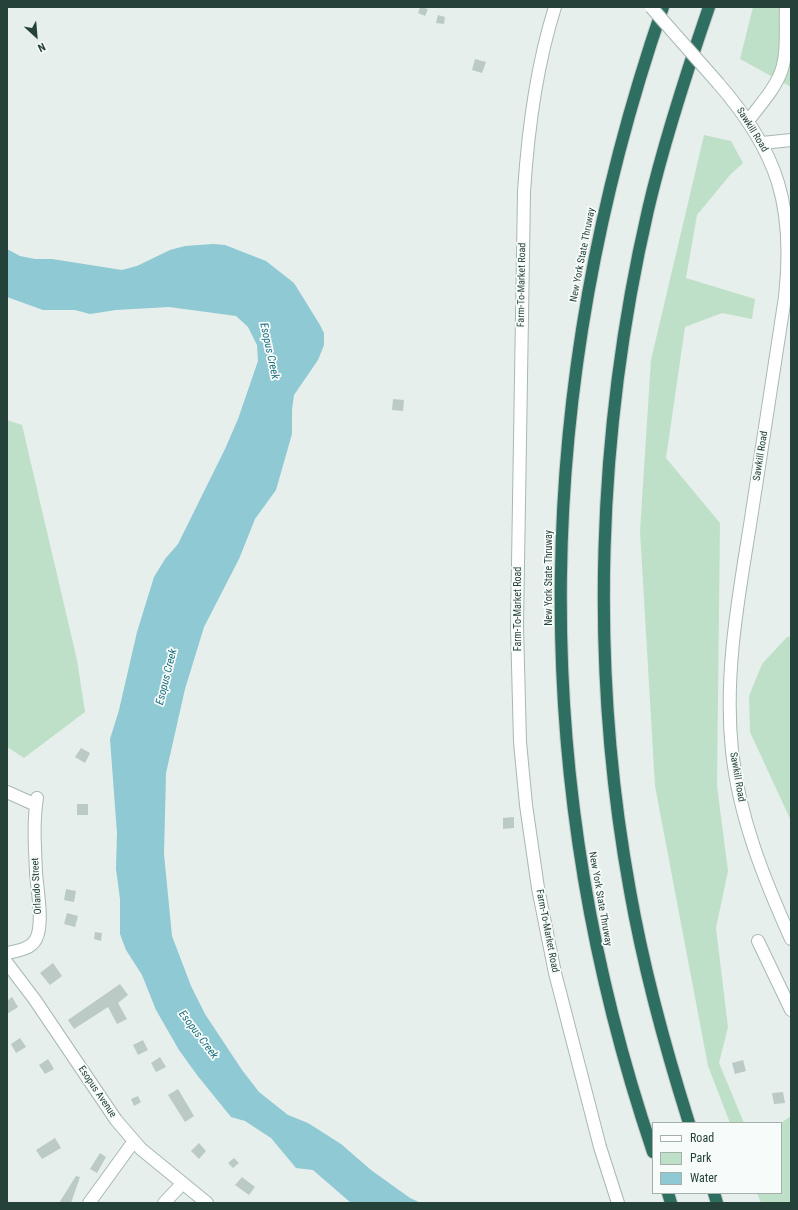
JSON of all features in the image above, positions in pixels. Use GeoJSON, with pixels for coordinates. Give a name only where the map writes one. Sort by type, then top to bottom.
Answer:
{"type":"FeatureCollection","features":[{"type":"Feature","properties":{"kind":"highway","name":"New York State Thruway"},"geometry":{"type":"LineString","coordinates":[[652,1149],[630,1079],[611,1007],[594,935],[582,870],[571,789],[565,715],[560,567],[563,492],[569,420],[590,275],[618,152],[634,96],[663,7]]}},
{"type":"Feature","properties":{"kind":"highway"},"geometry":{"type":"LineString","coordinates":[[689,1122],[652,997],[624,856],[614,784],[608,712],[604,561],[607,496],[613,425],[622,352],[633,283],[648,211],[664,149],[709,7]]}},
{"type":"Feature","properties":{"kind":"street","name":"Farm-To-Market Road"},"geometry":{"type":"LineString","coordinates":[[555,7],[547,32],[532,108],[527,141],[524,192],[517,626],[520,742],[527,813],[538,888],[555,973],[600,1147],[618,1203]]}},
{"type":"Feature","properties":{"kind":"street","name":"Sawkill Road"},"geometry":{"type":"LineString","coordinates":[[652,7],[718,83],[748,121],[762,143],[774,171],[783,199],[788,226],[788,256],[785,297],[734,630],[729,703],[732,752],[742,803],[756,854],[791,938]]}},
{"type":"Feature","properties":{"kind":"street"},"geometry":{"type":"LineString","coordinates":[[748,121],[774,87],[781,72],[784,59],[786,7]]}},
{"type":"Feature","properties":{"kind":"street"},"geometry":{"type":"LineString","coordinates":[[762,143],[791,140]]}},
{"type":"Feature","properties":{"kind":"street","name":"Orlando Street"},"geometry":{"type":"LineString","coordinates":[[7,792],[36,802],[36,872],[40,926],[36,938],[32,944],[23,950],[7,953]]}},
{"type":"Feature","properties":{"kind":"street"},"geometry":{"type":"LineString","coordinates":[[758,941],[791,1010]]}},
{"type":"Feature","properties":{"kind":"street","name":"Esopus Avenue"},"geometry":{"type":"LineString","coordinates":[[7,963],[35,1000],[116,1120],[141,1149],[208,1203]]}},
{"type":"Feature","properties":{"kind":"street"},"geometry":{"type":"LineString","coordinates":[[89,1203],[134,1141]]}},
{"type":"Feature","properties":{"kind":"street"},"geometry":{"type":"LineString","coordinates":[[164,1203],[183,1183]]}},
{"type":"Feature","properties":{"kind":"green space"},"geometry":{"type":"Polygon","coordinates":[[[753,7],[791,7],[791,87],[740,59],[753,7]]]}},
{"type":"Feature","properties":{"kind":"green space"},"geometry":{"type":"Polygon","coordinates":[[[704,135],[731,141],[743,163],[730,175],[697,215],[686,278],[755,299],[752,319],[722,313],[685,327],[666,458],[720,523],[717,786],[728,871],[716,928],[728,1027],[719,1063],[744,1122],[730,1122],[708,1066],[655,786],[640,531],[651,360],[704,135]]]}},
{"type":"Feature","properties":{"kind":"green space"},"geometry":{"type":"Polygon","coordinates":[[[7,420],[22,425],[77,660],[85,712],[24,758],[7,747],[7,420]]]}},
{"type":"Feature","properties":{"kind":"green space"},"geometry":{"type":"Polygon","coordinates":[[[791,636],[791,821],[750,732],[749,696],[762,664],[787,637],[791,636]]]}},
{"type":"Feature","properties":{"kind":"green space"},"geometry":{"type":"Polygon","coordinates":[[[791,1116],[791,1203],[761,1203],[757,1194],[782,1194],[782,1122],[791,1116]]]}},
{"type":"Feature","properties":{"kind":"water","name":"Esopus Creek"},"geometry":{"type":"Polygon","coordinates":[[[213,244],[225,245],[266,261],[294,283],[324,333],[324,345],[318,360],[294,395],[292,410],[292,434],[276,490],[255,519],[239,559],[204,627],[185,689],[166,773],[164,854],[172,936],[191,986],[205,1014],[242,1070],[259,1092],[288,1115],[308,1123],[341,1144],[371,1170],[410,1198],[421,1203],[351,1203],[313,1170],[296,1168],[271,1138],[245,1121],[231,1117],[179,1050],[156,1010],[142,975],[126,950],[120,934],[120,899],[116,869],[117,833],[110,739],[119,710],[137,632],[154,577],[165,559],[178,544],[225,449],[238,419],[258,361],[257,345],[248,327],[236,316],[169,307],[116,310],[90,314],[75,310],[43,310],[7,297],[7,249],[20,256],[35,259],[52,259],[122,270],[137,266],[170,250],[185,246],[213,244]]]}},
{"type":"Feature","properties":{"kind":"building"},"geometry":{"type":"Polygon","coordinates":[[[420,7],[428,9],[425,16],[418,13],[420,7]]]}},
{"type":"Feature","properties":{"kind":"building"},"geometry":{"type":"Polygon","coordinates":[[[438,15],[445,17],[444,24],[436,23],[438,15]]]}},
{"type":"Feature","properties":{"kind":"building"},"geometry":{"type":"Polygon","coordinates":[[[475,59],[486,62],[482,73],[472,70],[475,59]]]}},
{"type":"Feature","properties":{"kind":"building"},"geometry":{"type":"Polygon","coordinates":[[[393,399],[404,400],[403,411],[392,410],[393,399]]]}},
{"type":"Feature","properties":{"kind":"building"},"geometry":{"type":"Polygon","coordinates":[[[81,748],[90,753],[85,763],[75,757],[81,748]]]}},
{"type":"Feature","properties":{"kind":"building"},"geometry":{"type":"Polygon","coordinates":[[[77,804],[88,804],[88,815],[77,815],[77,804]]]}},
{"type":"Feature","properties":{"kind":"building"},"geometry":{"type":"Polygon","coordinates":[[[514,817],[514,828],[503,829],[503,818],[514,817]]]}},
{"type":"Feature","properties":{"kind":"building"},"geometry":{"type":"Polygon","coordinates":[[[66,889],[76,891],[74,902],[64,900],[66,889]]]}},
{"type":"Feature","properties":{"kind":"building"},"geometry":{"type":"Polygon","coordinates":[[[67,913],[78,916],[75,927],[64,924],[67,913]]]}},
{"type":"Feature","properties":{"kind":"building"},"geometry":{"type":"Polygon","coordinates":[[[95,932],[102,933],[101,941],[94,939],[95,932]]]}},
{"type":"Feature","properties":{"kind":"building"},"geometry":{"type":"Polygon","coordinates":[[[53,963],[62,976],[50,985],[40,973],[53,963]]]}},
{"type":"Feature","properties":{"kind":"building"},"geometry":{"type":"Polygon","coordinates":[[[120,984],[128,995],[118,1003],[127,1019],[117,1024],[108,1007],[74,1029],[68,1020],[120,984]]]}},
{"type":"Feature","properties":{"kind":"building"},"geometry":{"type":"Polygon","coordinates":[[[12,997],[18,1007],[7,1014],[7,1001],[12,997]]]}},
{"type":"Feature","properties":{"kind":"building"},"geometry":{"type":"Polygon","coordinates":[[[20,1038],[26,1047],[16,1053],[11,1044],[20,1038]]]}},
{"type":"Feature","properties":{"kind":"building"},"geometry":{"type":"Polygon","coordinates":[[[143,1040],[148,1050],[138,1055],[133,1045],[143,1040]]]}},
{"type":"Feature","properties":{"kind":"building"},"geometry":{"type":"Polygon","coordinates":[[[160,1057],[166,1067],[156,1072],[151,1063],[160,1057]]]}},
{"type":"Feature","properties":{"kind":"building"},"geometry":{"type":"Polygon","coordinates":[[[48,1059],[54,1069],[45,1074],[39,1065],[48,1059]]]}},
{"type":"Feature","properties":{"kind":"building"},"geometry":{"type":"Polygon","coordinates":[[[743,1060],[746,1071],[735,1074],[732,1063],[743,1060]]]}},
{"type":"Feature","properties":{"kind":"building"},"geometry":{"type":"Polygon","coordinates":[[[178,1089],[194,1116],[185,1122],[168,1095],[178,1089]]]}},
{"type":"Feature","properties":{"kind":"building"},"geometry":{"type":"Polygon","coordinates":[[[783,1092],[785,1103],[774,1104],[772,1093],[783,1092]]]}},
{"type":"Feature","properties":{"kind":"building"},"geometry":{"type":"Polygon","coordinates":[[[138,1096],[141,1102],[134,1106],[131,1099],[138,1096]]]}},
{"type":"Feature","properties":{"kind":"building"},"geometry":{"type":"Polygon","coordinates":[[[55,1138],[61,1148],[42,1159],[36,1150],[55,1138]]]}},
{"type":"Feature","properties":{"kind":"building"},"geometry":{"type":"Polygon","coordinates":[[[199,1143],[206,1151],[199,1159],[191,1151],[199,1143]]]}},
{"type":"Feature","properties":{"kind":"building"},"geometry":{"type":"Polygon","coordinates":[[[100,1153],[106,1157],[97,1173],[90,1169],[100,1153]]]}},
{"type":"Feature","properties":{"kind":"building"},"geometry":{"type":"Polygon","coordinates":[[[234,1158],[239,1163],[233,1168],[228,1163],[234,1158]]]}},
{"type":"Feature","properties":{"kind":"building"},"geometry":{"type":"Polygon","coordinates":[[[76,1176],[80,1177],[71,1203],[59,1203],[76,1176]]]}},
{"type":"Feature","properties":{"kind":"building"},"geometry":{"type":"Polygon","coordinates":[[[242,1177],[255,1187],[249,1195],[235,1185],[242,1177]]]}}]}
